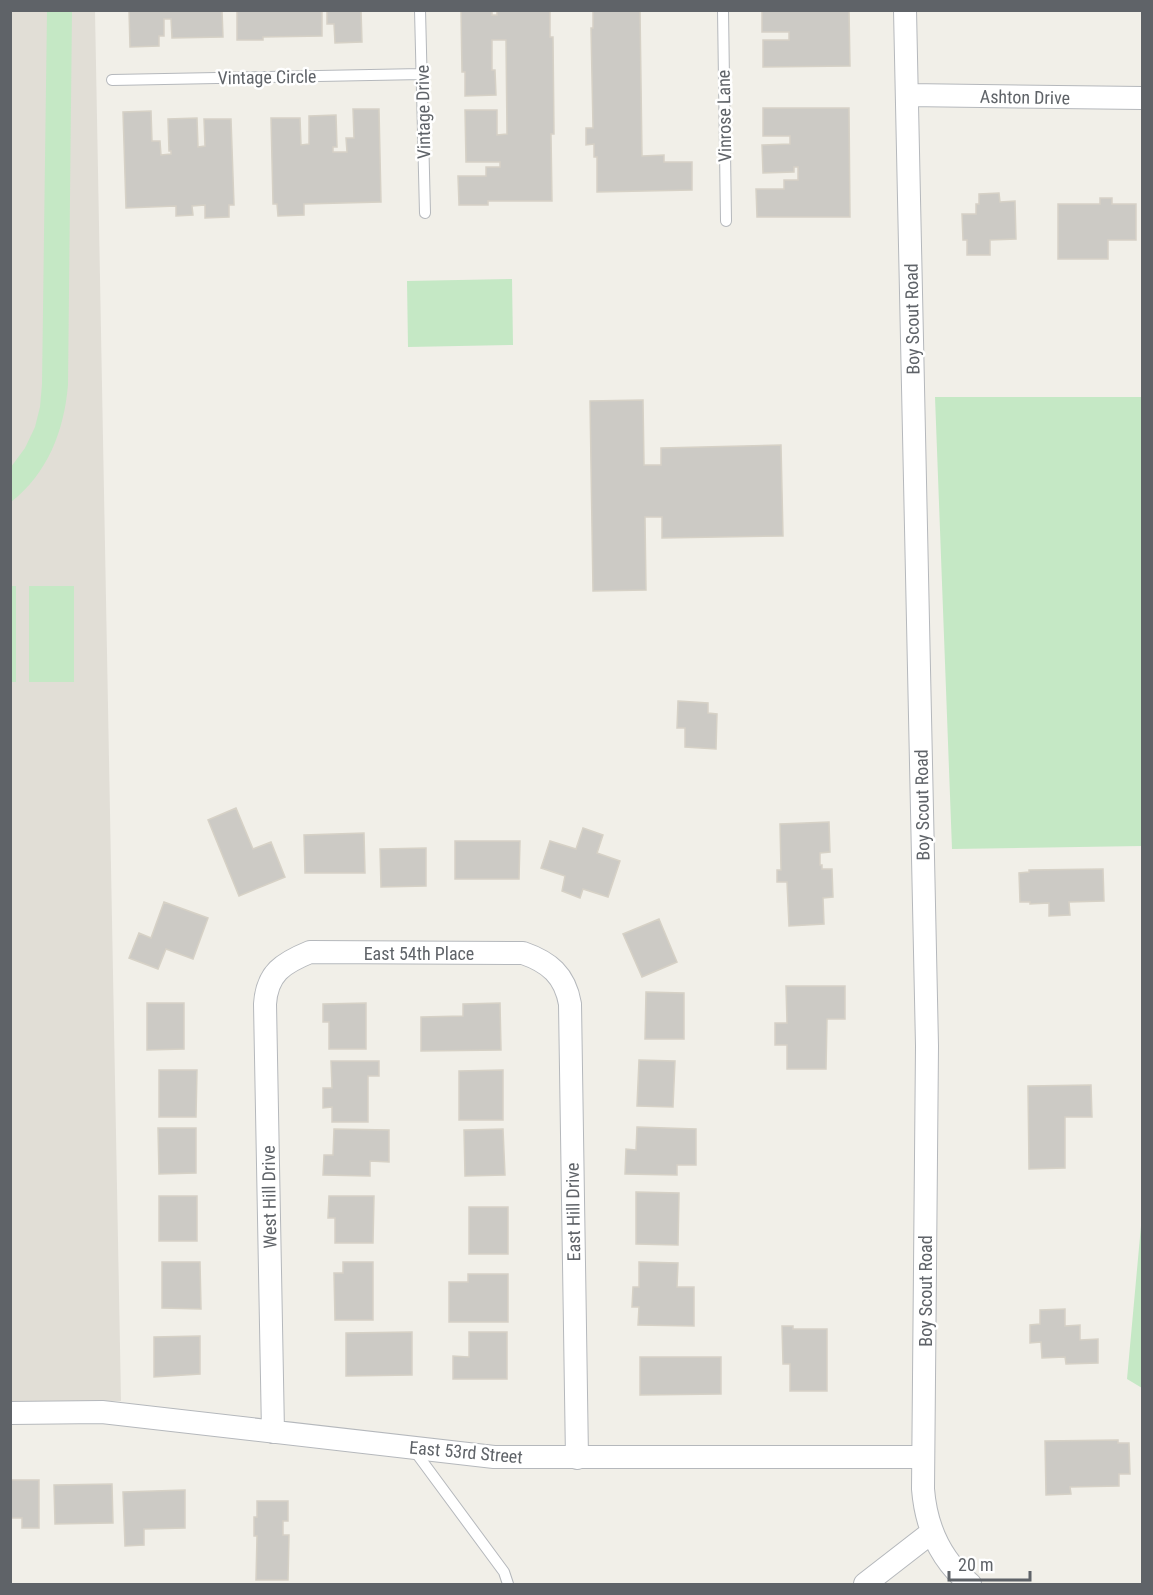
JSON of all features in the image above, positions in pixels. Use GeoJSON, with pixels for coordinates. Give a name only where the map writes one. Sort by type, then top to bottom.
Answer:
{"type":"FeatureCollection","features":[{"type":"Feature","properties":{"kind":"street","name":"Boy Scout Road"},"geometry":{"type":"LineString","coordinates":[[905,10],[927,1046],[923,1457],[925,1509],[932,1532],[944,1556],[960,1576],[970,1584]]}},
{"type":"Feature","properties":{"kind":"street","name":"Ashton Drive"},"geometry":{"type":"LineString","coordinates":[[908,95],[1143,98]]}},
{"type":"Feature","properties":{"kind":"street","name":"East 54th Place"},"geometry":{"type":"LineString","coordinates":[[282,966],[292,958],[310,952],[523,953],[540,959],[555,969]]}},
{"type":"Feature","properties":{"kind":"street","name":"West Hill Drive"},"geometry":{"type":"LineString","coordinates":[[273,1432],[265,1004],[271,980],[282,966]]}},
{"type":"Feature","properties":{"kind":"street","name":"East Hill Drive"},"geometry":{"type":"LineString","coordinates":[[555,969],[568,992],[570,1010],[577,1458]]}},
{"type":"Feature","properties":{"kind":"street","name":"East 53rd Street"},"geometry":{"type":"LineString","coordinates":[[10,1413],[102,1412],[495,1457],[923,1457]]}},
{"type":"Feature","properties":{"kind":"street"},"geometry":{"type":"LineString","coordinates":[[865,1584],[932,1532]]}},
{"type":"Feature","properties":{"kind":"lane","name":"Vintage Drive"},"geometry":{"type":"LineString","coordinates":[[420,10],[425,213]]}},
{"type":"Feature","properties":{"kind":"lane","name":"Vinrose Lane"},"geometry":{"type":"LineString","coordinates":[[723,10],[726,221]]}},
{"type":"Feature","properties":{"kind":"lane","name":"Vintage Circle"},"geometry":{"type":"LineString","coordinates":[[112,80],[422,74]]}},
{"type":"Feature","properties":{"kind":"lane"},"geometry":{"type":"LineString","coordinates":[[412,1448],[504,1572],[508,1584]]}},
{"type":"Feature","properties":{"kind":"shaded area"},"geometry":{"type":"Polygon","coordinates":[[[11,11],[95,11],[121,1401],[11,1401],[11,11]]]}},
{"type":"Feature","properties":{"kind":"green space"},"geometry":{"type":"Polygon","coordinates":[[[47,11],[72,11],[68,385],[63,419],[52,450],[35,478],[11,502],[11,467],[25,448],[35,427],[42,384],[47,11]]]}},
{"type":"Feature","properties":{"kind":"green space"},"geometry":{"type":"Polygon","coordinates":[[[512,279],[513,345],[408,347],[407,281],[512,279]]]}},
{"type":"Feature","properties":{"kind":"green space"},"geometry":{"type":"Polygon","coordinates":[[[935,397],[1142,397],[1142,846],[952,849],[935,397]]]}},
{"type":"Feature","properties":{"kind":"green space"},"geometry":{"type":"Polygon","coordinates":[[[10,586],[16,586],[16,682],[11,682],[10,586]]]}},
{"type":"Feature","properties":{"kind":"green space"},"geometry":{"type":"Polygon","coordinates":[[[29,586],[74,586],[74,682],[29,682],[29,586]]]}},
{"type":"Feature","properties":{"kind":"green space"},"geometry":{"type":"Polygon","coordinates":[[[1142,1215],[1142,1388],[1127,1379],[1142,1215]]]}},
{"type":"Feature","properties":{"kind":"building"},"geometry":{"type":"Polygon","coordinates":[[[129,10],[222,10],[223,37],[172,38],[171,19],[164,19],[164,36],[159,36],[159,46],[130,47],[129,10]]]}},
{"type":"Feature","properties":{"kind":"building"},"geometry":{"type":"Polygon","coordinates":[[[237,10],[322,10],[322,36],[237,40],[237,10]]]}},
{"type":"Feature","properties":{"kind":"building"},"geometry":{"type":"Polygon","coordinates":[[[327,10],[361,10],[362,42],[335,43],[334,24],[327,24],[327,10]]]}},
{"type":"Feature","properties":{"kind":"building"},"geometry":{"type":"Polygon","coordinates":[[[497,10],[550,10],[550,37],[553,37],[552,201],[488,201],[488,205],[459,205],[458,176],[486,176],[486,167],[500,167],[500,162],[466,162],[465,110],[497,110],[497,135],[507,134],[506,40],[492,40],[492,70],[495,70],[496,95],[465,96],[465,72],[462,72],[461,11],[492,11],[492,15],[497,15],[497,10]]]}},
{"type":"Feature","properties":{"kind":"building"},"geometry":{"type":"Polygon","coordinates":[[[593,10],[640,10],[642,156],[664,155],[664,162],[692,162],[692,190],[597,192],[597,157],[594,157],[594,144],[586,145],[586,128],[593,128],[591,28],[593,28],[593,10]]]}},
{"type":"Feature","properties":{"kind":"building"},"geometry":{"type":"Polygon","coordinates":[[[762,10],[849,10],[850,66],[763,67],[763,40],[789,40],[789,32],[762,32],[762,10]]]}},
{"type":"Feature","properties":{"kind":"building"},"geometry":{"type":"Polygon","coordinates":[[[763,108],[849,108],[850,217],[757,217],[756,189],[784,189],[784,180],[798,180],[798,167],[794,167],[794,172],[763,173],[762,145],[790,144],[790,136],[763,136],[763,108]]]}},
{"type":"Feature","properties":{"kind":"building"},"geometry":{"type":"Polygon","coordinates":[[[353,109],[379,109],[381,202],[304,204],[304,215],[278,216],[277,204],[273,204],[271,118],[300,118],[301,145],[309,144],[309,116],[336,115],[337,147],[333,147],[333,152],[347,152],[346,138],[354,138],[353,109]]]}},
{"type":"Feature","properties":{"kind":"building"},"geometry":{"type":"Polygon","coordinates":[[[151,111],[152,141],[160,141],[161,155],[171,154],[168,119],[197,118],[198,147],[205,146],[204,119],[231,119],[234,205],[229,205],[229,217],[205,218],[205,205],[192,206],[193,215],[176,216],[176,206],[126,208],[123,112],[151,111]]]}},
{"type":"Feature","properties":{"kind":"building"},"geometry":{"type":"Polygon","coordinates":[[[999,193],[1000,202],[1015,201],[1016,239],[990,240],[990,255],[967,255],[967,240],[963,240],[962,214],[976,214],[979,194],[999,193]]]}},
{"type":"Feature","properties":{"kind":"building"},"geometry":{"type":"Polygon","coordinates":[[[1100,198],[1112,198],[1112,204],[1136,204],[1136,240],[1108,240],[1108,259],[1058,259],[1058,204],[1100,204],[1100,198]]]}},
{"type":"Feature","properties":{"kind":"building"},"geometry":{"type":"Polygon","coordinates":[[[643,400],[644,465],[661,465],[661,448],[781,445],[783,536],[662,538],[662,517],[645,517],[646,590],[593,591],[590,401],[643,400]]]}},
{"type":"Feature","properties":{"kind":"building"},"geometry":{"type":"Polygon","coordinates":[[[678,701],[708,703],[708,713],[717,714],[716,749],[685,747],[685,728],[677,728],[678,701]]]}},
{"type":"Feature","properties":{"kind":"building"},"geometry":{"type":"Polygon","coordinates":[[[236,808],[253,849],[271,842],[285,877],[239,896],[208,820],[236,808]]]}},
{"type":"Feature","properties":{"kind":"building"},"geometry":{"type":"Polygon","coordinates":[[[829,822],[830,852],[820,853],[820,865],[822,869],[832,869],[833,897],[823,898],[824,924],[789,926],[787,882],[777,882],[777,870],[781,870],[780,824],[829,822]]]}},
{"type":"Feature","properties":{"kind":"building"},"geometry":{"type":"Polygon","coordinates":[[[583,828],[603,835],[597,853],[620,861],[608,897],[583,889],[580,898],[562,891],[565,876],[541,868],[550,841],[576,849],[583,828]]]}},
{"type":"Feature","properties":{"kind":"building"},"geometry":{"type":"Polygon","coordinates":[[[364,833],[365,873],[305,873],[304,835],[364,833]]]}},
{"type":"Feature","properties":{"kind":"building"},"geometry":{"type":"Polygon","coordinates":[[[455,841],[520,841],[519,879],[455,879],[455,841]]]}},
{"type":"Feature","properties":{"kind":"building"},"geometry":{"type":"Polygon","coordinates":[[[426,848],[426,886],[381,887],[380,849],[426,848]]]}},
{"type":"Feature","properties":{"kind":"building"},"geometry":{"type":"Polygon","coordinates":[[[1103,869],[1104,901],[1069,902],[1070,915],[1049,916],[1049,903],[1020,902],[1019,873],[1029,872],[1029,870],[1103,869]]]}},
{"type":"Feature","properties":{"kind":"building"},"geometry":{"type":"Polygon","coordinates":[[[164,902],[208,918],[193,959],[166,949],[158,969],[129,958],[139,933],[151,938],[164,902]]]}},
{"type":"Feature","properties":{"kind":"building"},"geometry":{"type":"Polygon","coordinates":[[[659,919],[677,962],[642,977],[623,934],[659,919]]]}},
{"type":"Feature","properties":{"kind":"building"},"geometry":{"type":"Polygon","coordinates":[[[786,986],[845,986],[845,1019],[827,1019],[826,1069],[787,1069],[787,1045],[775,1045],[775,1023],[787,1023],[786,986]]]}},
{"type":"Feature","properties":{"kind":"building"},"geometry":{"type":"Polygon","coordinates":[[[646,992],[684,993],[684,1039],[645,1039],[646,992]]]}},
{"type":"Feature","properties":{"kind":"building"},"geometry":{"type":"Polygon","coordinates":[[[147,1003],[184,1003],[184,1049],[147,1050],[147,1003]]]}},
{"type":"Feature","properties":{"kind":"building"},"geometry":{"type":"Polygon","coordinates":[[[366,1003],[366,1049],[329,1049],[329,1022],[323,1022],[323,1004],[366,1003]]]}},
{"type":"Feature","properties":{"kind":"building"},"geometry":{"type":"Polygon","coordinates":[[[500,1003],[501,1050],[421,1051],[421,1017],[463,1016],[463,1004],[500,1003]]]}},
{"type":"Feature","properties":{"kind":"building"},"geometry":{"type":"Polygon","coordinates":[[[639,1060],[675,1061],[673,1107],[637,1106],[639,1060]]]}},
{"type":"Feature","properties":{"kind":"building"},"geometry":{"type":"Polygon","coordinates":[[[331,1061],[379,1061],[379,1076],[368,1076],[368,1122],[332,1122],[332,1107],[323,1108],[323,1088],[332,1088],[331,1061]]]}},
{"type":"Feature","properties":{"kind":"building"},"geometry":{"type":"Polygon","coordinates":[[[159,1070],[197,1070],[196,1117],[159,1117],[159,1070]]]}},
{"type":"Feature","properties":{"kind":"building"},"geometry":{"type":"Polygon","coordinates":[[[503,1070],[503,1120],[459,1120],[459,1071],[503,1070]]]}},
{"type":"Feature","properties":{"kind":"building"},"geometry":{"type":"Polygon","coordinates":[[[1091,1085],[1092,1117],[1065,1117],[1065,1168],[1029,1169],[1028,1086],[1091,1085]]]}},
{"type":"Feature","properties":{"kind":"building"},"geometry":{"type":"Polygon","coordinates":[[[637,1127],[696,1129],[696,1165],[677,1165],[677,1175],[625,1174],[626,1149],[636,1150],[637,1127]]]}},
{"type":"Feature","properties":{"kind":"building"},"geometry":{"type":"Polygon","coordinates":[[[158,1128],[196,1128],[196,1173],[159,1174],[158,1128]]]}},
{"type":"Feature","properties":{"kind":"building"},"geometry":{"type":"Polygon","coordinates":[[[334,1129],[389,1130],[389,1162],[370,1161],[370,1176],[323,1175],[324,1155],[333,1155],[334,1129]]]}},
{"type":"Feature","properties":{"kind":"building"},"geometry":{"type":"Polygon","coordinates":[[[503,1129],[505,1175],[465,1176],[464,1130],[503,1129]]]}},
{"type":"Feature","properties":{"kind":"building"},"geometry":{"type":"Polygon","coordinates":[[[636,1192],[679,1193],[678,1245],[636,1244],[636,1192]]]}},
{"type":"Feature","properties":{"kind":"building"},"geometry":{"type":"Polygon","coordinates":[[[159,1196],[197,1196],[197,1241],[159,1241],[159,1196]]]}},
{"type":"Feature","properties":{"kind":"building"},"geometry":{"type":"Polygon","coordinates":[[[329,1196],[374,1196],[373,1243],[335,1243],[335,1218],[328,1218],[329,1196]]]}},
{"type":"Feature","properties":{"kind":"building"},"geometry":{"type":"Polygon","coordinates":[[[469,1207],[508,1207],[508,1254],[469,1254],[469,1207]]]}},
{"type":"Feature","properties":{"kind":"building"},"geometry":{"type":"Polygon","coordinates":[[[162,1262],[200,1262],[201,1309],[162,1308],[162,1262]]]}},
{"type":"Feature","properties":{"kind":"building"},"geometry":{"type":"Polygon","coordinates":[[[343,1262],[373,1262],[373,1320],[335,1320],[334,1273],[343,1273],[343,1262]]]}},
{"type":"Feature","properties":{"kind":"building"},"geometry":{"type":"Polygon","coordinates":[[[639,1262],[678,1263],[677,1287],[694,1287],[694,1326],[638,1325],[639,1307],[632,1307],[633,1287],[639,1287],[639,1262]]]}},
{"type":"Feature","properties":{"kind":"building"},"geometry":{"type":"Polygon","coordinates":[[[468,1274],[508,1274],[508,1322],[449,1322],[449,1282],[468,1282],[468,1274]]]}},
{"type":"Feature","properties":{"kind":"building"},"geometry":{"type":"Polygon","coordinates":[[[1065,1309],[1065,1326],[1080,1325],[1080,1340],[1098,1339],[1098,1363],[1066,1364],[1065,1357],[1042,1358],[1041,1342],[1030,1343],[1030,1325],[1040,1324],[1040,1310],[1065,1309]]]}},
{"type":"Feature","properties":{"kind":"building"},"geometry":{"type":"Polygon","coordinates":[[[782,1326],[793,1326],[793,1329],[827,1329],[827,1391],[790,1391],[790,1364],[783,1364],[782,1326]]]}},
{"type":"Feature","properties":{"kind":"building"},"geometry":{"type":"Polygon","coordinates":[[[412,1332],[412,1375],[346,1376],[346,1333],[412,1332]]]}},
{"type":"Feature","properties":{"kind":"building"},"geometry":{"type":"Polygon","coordinates":[[[469,1332],[507,1332],[507,1379],[453,1379],[453,1356],[469,1357],[469,1332]]]}},
{"type":"Feature","properties":{"kind":"building"},"geometry":{"type":"Polygon","coordinates":[[[200,1336],[200,1374],[154,1377],[154,1337],[200,1336]]]}},
{"type":"Feature","properties":{"kind":"building"},"geometry":{"type":"Polygon","coordinates":[[[640,1357],[721,1357],[721,1394],[640,1395],[640,1357]]]}},
{"type":"Feature","properties":{"kind":"building"},"geometry":{"type":"Polygon","coordinates":[[[1118,1440],[1118,1443],[1129,1443],[1130,1474],[1119,1474],[1119,1486],[1070,1487],[1071,1494],[1046,1495],[1045,1441],[1118,1440]]]}},
{"type":"Feature","properties":{"kind":"building"},"geometry":{"type":"Polygon","coordinates":[[[10,1480],[39,1480],[39,1528],[22,1528],[22,1518],[10,1518],[10,1480]]]}},
{"type":"Feature","properties":{"kind":"building"},"geometry":{"type":"Polygon","coordinates":[[[112,1484],[113,1523],[55,1524],[54,1485],[112,1484]]]}},
{"type":"Feature","properties":{"kind":"building"},"geometry":{"type":"Polygon","coordinates":[[[185,1490],[185,1528],[144,1529],[144,1545],[125,1546],[123,1492],[185,1490]]]}},
{"type":"Feature","properties":{"kind":"building"},"geometry":{"type":"Polygon","coordinates":[[[257,1501],[288,1501],[288,1521],[283,1521],[283,1535],[289,1535],[288,1580],[256,1580],[257,1536],[254,1536],[254,1517],[257,1517],[257,1501]]]}}]}
